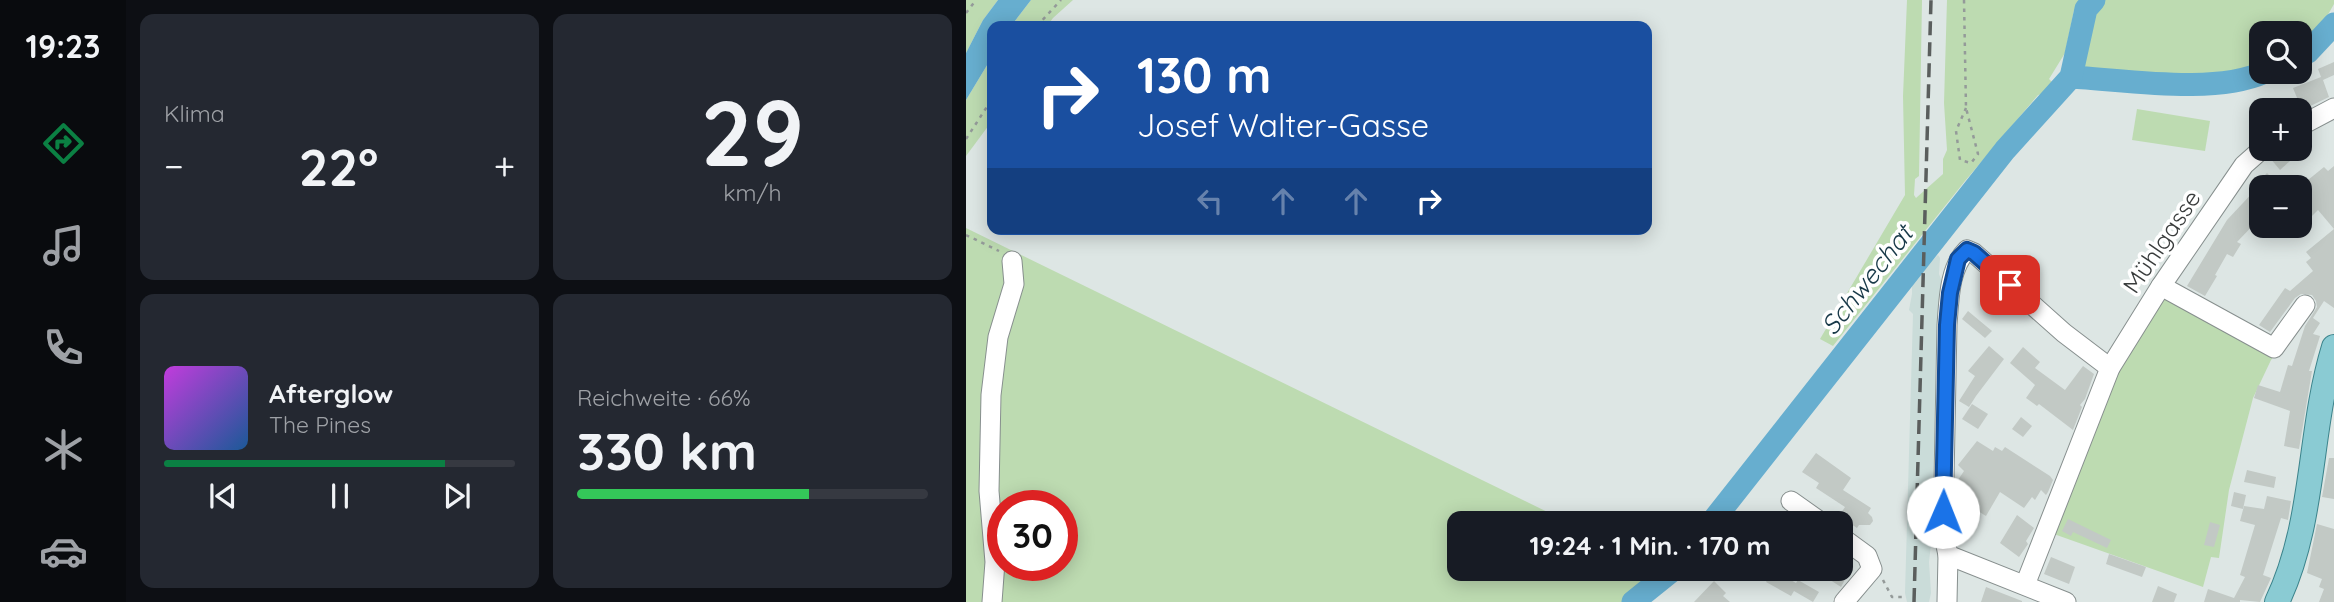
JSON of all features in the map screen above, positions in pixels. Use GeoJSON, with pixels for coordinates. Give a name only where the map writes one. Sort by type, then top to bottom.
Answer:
{"type":"FeatureCollection","features":[{"type":"Feature","properties":{"kind":"main road"},"geometry":{"type":"LineString","coordinates":[[2277,602],[2295,560],[2303,530],[2326,380],[2334,347]]}},
{"type":"Feature","properties":{"kind":"street"},"geometry":{"type":"LineString","coordinates":[[2312,120],[2334,108]]}},
{"type":"Feature","properties":{"kind":"street","name":"Mühlgasse"},"geometry":{"type":"LineString","coordinates":[[2025,585],[2110,368],[2161,286],[2249,161]]}},
{"type":"Feature","properties":{"kind":"street"},"geometry":{"type":"LineString","coordinates":[[1947,602],[1948,555],[1943,531],[1947,325],[1950,293],[1958,259],[1967,250],[1974,253],[2064,333],[2110,368]]}},
{"type":"Feature","properties":{"kind":"street"},"geometry":{"type":"LineString","coordinates":[[992,602],[995,562],[989,491],[991,395],[998,337],[1014,284],[1013,261]]}},
{"type":"Feature","properties":{"kind":"street"},"geometry":{"type":"LineString","coordinates":[[2161,286],[2274,348],[2305,305]]}},
{"type":"Feature","properties":{"kind":"street"},"geometry":{"type":"LineString","coordinates":[[1791,500],[1806,511]]}},
{"type":"Feature","properties":{"kind":"street"},"geometry":{"type":"LineString","coordinates":[[1844,602],[1872,569],[1867,556],[1853,546]]}},
{"type":"Feature","properties":{"kind":"street"},"geometry":{"type":"LineString","coordinates":[[1948,555],[2067,602]]}},
{"type":"Feature","properties":{"kind":"path"},"geometry":{"type":"LineString","coordinates":[[966,13],[976,0]]}},
{"type":"Feature","properties":{"kind":"path"},"geometry":{"type":"LineString","coordinates":[[1042,21],[1061,0]]}},
{"type":"Feature","properties":{"kind":"path"},"geometry":{"type":"LineString","coordinates":[[1964,0],[1966,108],[1978,153],[1971,163],[1959,160],[1956,131],[1966,108]]}},
{"type":"Feature","properties":{"kind":"path"},"geometry":{"type":"LineString","coordinates":[[966,139],[987,107]]}},
{"type":"Feature","properties":{"kind":"path"},"geometry":{"type":"LineString","coordinates":[[966,235],[1013,261]]}},
{"type":"Feature","properties":{"kind":"path"},"geometry":{"type":"LineString","coordinates":[[1872,569],[1883,578],[1892,597],[1904,597]]}},
{"type":"Feature","properties":{"kind":"shaded area"},"geometry":{"type":"Polygon","coordinates":[[[1938,255],[1942,282],[1936,353],[1929,562],[1931,593],[1929,602],[1907,602],[1905,593],[1913,314],[1909,310],[1912,280],[1938,255]]]}},
{"type":"Feature","properties":{"kind":"green space"},"geometry":{"type":"Polygon","coordinates":[[[966,0],[998,0],[983,20],[966,53],[966,0]]]}},
{"type":"Feature","properties":{"kind":"green space"},"geometry":{"type":"Polygon","coordinates":[[[1031,0],[1073,0],[1051,21],[1015,21],[1031,0]]]}},
{"type":"Feature","properties":{"kind":"green space"},"geometry":{"type":"Polygon","coordinates":[[[1907,0],[1922,0],[1919,176],[1915,179],[1916,198],[1943,174],[1943,159],[1947,150],[1944,103],[1947,0],[2081,0],[2074,10],[2065,53],[2049,79],[2055,85],[2050,92],[2038,95],[1965,181],[1833,346],[1820,339],[1905,195],[1903,96],[1907,0]]]}},
{"type":"Feature","properties":{"kind":"green space"},"geometry":{"type":"Polygon","coordinates":[[[2098,0],[2334,0],[2312,42],[2312,21],[2249,21],[2249,74],[2203,83],[2079,73],[2088,10],[2098,0]]]}},
{"type":"Feature","properties":{"kind":"green space"},"geometry":{"type":"Polygon","coordinates":[[[987,65],[987,128],[966,156],[966,100],[987,65]]]}},
{"type":"Feature","properties":{"kind":"green space"},"geometry":{"type":"Polygon","coordinates":[[[2137,109],[2210,121],[2205,151],[2132,140],[2137,109]]]}},
{"type":"Feature","properties":{"kind":"green space"},"geometry":{"type":"Polygon","coordinates":[[[966,228],[1545,511],[1447,511],[1447,581],[1653,581],[1624,602],[966,602],[966,228]]]}},
{"type":"Feature","properties":{"kind":"green space"},"geometry":{"type":"Polygon","coordinates":[[[2161,293],[2276,353],[2253,398],[2229,490],[2219,558],[2211,557],[2203,587],[2051,533],[2121,357],[2161,293]]]}},
{"type":"Feature","properties":{"kind":"water"},"geometry":{"type":"Polygon","coordinates":[[[998,0],[1031,0],[1015,21],[987,21],[987,65],[966,100],[966,53],[983,20],[998,0]]]}},
{"type":"Feature","properties":{"kind":"building"},"geometry":{"type":"Polygon","coordinates":[[[2334,62],[2334,75],[2323,80],[2329,97],[2312,105],[2312,98],[2297,98],[2293,88],[2312,84],[2312,81],[2321,77],[2318,69],[2334,62]]]}},
{"type":"Feature","properties":{"kind":"building"},"geometry":{"type":"Polygon","coordinates":[[[2272,161],[2290,161],[2280,170],[2272,161]]]}},
{"type":"Feature","properties":{"kind":"building"},"geometry":{"type":"Polygon","coordinates":[[[2334,166],[2334,229],[2318,210],[2312,216],[2312,177],[2324,167],[2328,171],[2334,166]]]}},
{"type":"Feature","properties":{"kind":"building"},"geometry":{"type":"Polygon","coordinates":[[[2249,197],[2249,230],[2237,242],[2241,244],[2233,257],[2227,254],[2205,296],[2187,286],[2227,220],[2249,197]]]}},
{"type":"Feature","properties":{"kind":"building"},"geometry":{"type":"Polygon","coordinates":[[[2334,229],[2334,308],[2324,301],[2313,318],[2320,323],[2313,334],[2320,336],[2309,371],[2312,371],[2299,449],[2284,446],[2290,411],[2254,398],[2258,385],[2280,392],[2288,365],[2292,366],[2305,326],[2317,307],[2316,301],[2312,295],[2301,294],[2295,298],[2270,332],[2259,325],[2285,288],[2290,291],[2313,271],[2306,262],[2311,258],[2306,252],[2334,229]]]}},
{"type":"Feature","properties":{"kind":"building"},"geometry":{"type":"Polygon","coordinates":[[[1993,289],[2005,297],[1995,313],[1983,307],[1993,289]]]}},
{"type":"Feature","properties":{"kind":"building"},"geometry":{"type":"Polygon","coordinates":[[[1968,311],[1992,331],[1985,338],[1962,319],[1968,311]]]}},
{"type":"Feature","properties":{"kind":"building"},"geometry":{"type":"Polygon","coordinates":[[[1989,346],[2004,359],[1969,407],[1959,401],[1975,376],[1968,371],[1989,346]]]}},
{"type":"Feature","properties":{"kind":"building"},"geometry":{"type":"Polygon","coordinates":[[[2023,347],[2040,362],[2035,368],[2065,390],[2083,366],[2094,374],[2080,405],[2082,407],[2073,430],[2039,404],[2037,406],[2026,398],[2035,385],[2010,363],[2023,347]]]}},
{"type":"Feature","properties":{"kind":"building"},"geometry":{"type":"Polygon","coordinates":[[[1972,404],[1988,414],[1978,429],[1962,419],[1972,404]]]}},
{"type":"Feature","properties":{"kind":"building"},"geometry":{"type":"Polygon","coordinates":[[[2021,417],[2032,426],[2023,437],[2012,429],[2021,417]]]}},
{"type":"Feature","properties":{"kind":"building"},"geometry":{"type":"Polygon","coordinates":[[[1977,441],[1993,451],[1995,447],[2002,451],[2005,447],[2050,476],[2053,480],[2046,495],[2041,490],[2035,500],[2032,497],[2024,508],[2000,492],[1986,516],[1973,508],[1977,502],[1961,493],[1964,488],[1956,483],[1964,471],[1958,465],[1977,441]]]}},
{"type":"Feature","properties":{"kind":"building"},"geometry":{"type":"Polygon","coordinates":[[[1816,453],[1851,478],[1843,490],[1871,508],[1868,513],[1873,521],[1870,525],[1859,525],[1857,528],[1853,525],[1853,511],[1842,511],[1845,507],[1816,488],[1819,483],[1802,472],[1816,453]]]}},
{"type":"Feature","properties":{"kind":"building"},"geometry":{"type":"Polygon","coordinates":[[[2329,458],[2334,458],[2334,499],[2322,497],[2329,458]]]}},
{"type":"Feature","properties":{"kind":"building"},"geometry":{"type":"Polygon","coordinates":[[[2247,470],[2276,477],[2274,488],[2244,482],[2247,470]]]}},
{"type":"Feature","properties":{"kind":"building"},"geometry":{"type":"Polygon","coordinates":[[[2234,492],[2246,495],[2243,509],[2231,506],[2234,492]]]}},
{"type":"Feature","properties":{"kind":"building"},"geometry":{"type":"Polygon","coordinates":[[[2267,496],[2291,501],[2288,520],[2281,518],[2263,575],[2271,578],[2260,602],[2204,602],[2208,589],[2234,598],[2245,577],[2240,575],[2255,525],[2240,521],[2244,506],[2264,509],[2267,496]]]}},
{"type":"Feature","properties":{"kind":"building"},"geometry":{"type":"Polygon","coordinates":[[[2017,515],[2034,528],[2019,557],[2000,543],[2017,515]]]}},
{"type":"Feature","properties":{"kind":"building"},"geometry":{"type":"Polygon","coordinates":[[[2068,519],[2111,540],[2107,548],[2073,532],[2071,536],[2062,531],[2068,519]]]}},
{"type":"Feature","properties":{"kind":"building"},"geometry":{"type":"Polygon","coordinates":[[[2210,522],[2220,525],[2214,547],[2204,545],[2210,522]]]}},
{"type":"Feature","properties":{"kind":"building"},"geometry":{"type":"Polygon","coordinates":[[[2317,524],[2334,529],[2334,602],[2319,602],[2324,589],[2319,587],[2322,579],[2307,573],[2317,524]]]}},
{"type":"Feature","properties":{"kind":"building"},"geometry":{"type":"Polygon","coordinates":[[[2109,554],[2146,567],[2142,577],[2106,564],[2109,554]]]}},
{"type":"Feature","properties":{"kind":"building"},"geometry":{"type":"Polygon","coordinates":[[[2051,557],[2075,567],[2069,584],[2044,574],[2051,557]]]}},
{"type":"Feature","properties":{"kind":"building"},"geometry":{"type":"Polygon","coordinates":[[[1714,581],[1726,593],[1723,596],[1730,602],[1694,602],[1714,581]]]}},
{"type":"Feature","properties":{"kind":"building"},"geometry":{"type":"Polygon","coordinates":[[[1800,581],[1819,592],[1813,602],[1794,591],[1791,596],[1766,582],[1800,581]]]}},
{"type":"Feature","properties":{"kind":"building"},"geometry":{"type":"Polygon","coordinates":[[[1832,581],[1844,581],[1841,587],[1832,581]]]}},
{"type":"Feature","properties":{"kind":"building"},"geometry":{"type":"Polygon","coordinates":[[[2158,586],[2177,594],[2174,602],[2152,602],[2158,586]]]}},
{"type":"Feature","properties":{"kind":"building"},"geometry":{"type":"Polygon","coordinates":[[[1986,587],[2022,601],[2022,602],[1981,602],[1986,587]]]}},
{"type":"Feature","properties":{"kind":"waterway","name":"Schwechat"},"geometry":{"type":"LineString","coordinates":[[1720,511],[2005,150],[2071,77],[2086,9],[2094,0]]}},
{"type":"Feature","properties":{"kind":"waterway","name":"Schwechat"},"geometry":{"type":"LineString","coordinates":[[2312,48],[2334,24]]}},
{"type":"Feature","properties":{"kind":"waterway","name":"Schwechat"},"geometry":{"type":"LineString","coordinates":[[2071,77],[2170,84],[2221,83],[2249,77]]}},
{"type":"Feature","properties":{"kind":"waterway","name":"Schwechat"},"geometry":{"type":"LineString","coordinates":[[1633,602],[1659,581]]}},
{"type":"Feature","properties":{"kind":"railway"},"geometry":{"type":"LineString","coordinates":[[1914,602],[1931,0]]}},
{"type":"Feature","properties":{"kind":"route"},"geometry":{"type":"LineString","coordinates":[[1943,512],[1947,325],[1950,293],[1958,259],[1967,250],[1974,253],[2010,285]]}}]}
